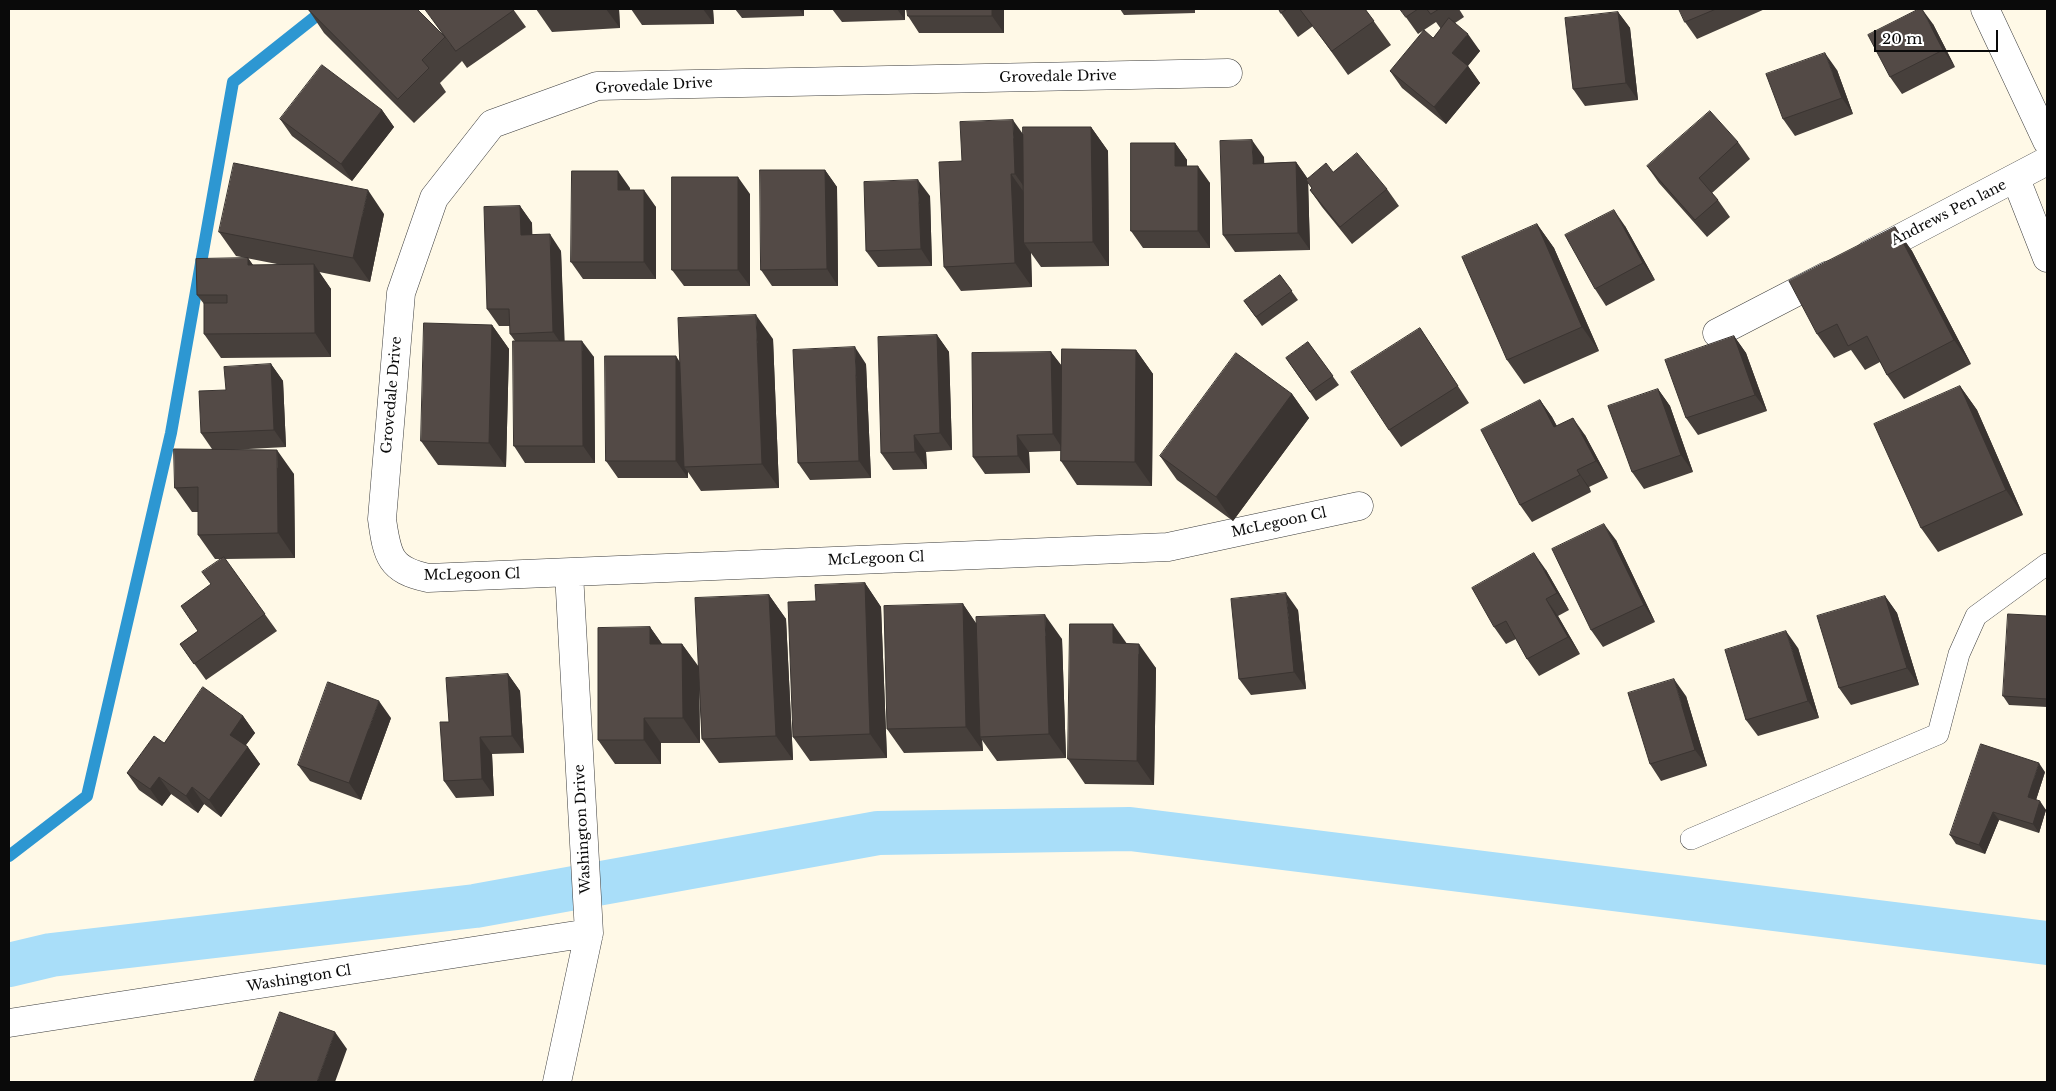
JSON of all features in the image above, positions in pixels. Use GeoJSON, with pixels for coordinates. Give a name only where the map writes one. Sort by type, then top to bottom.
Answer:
{"type":"FeatureCollection","features":[{"type":"Feature","properties":{"kind":"street"},"geometry":{"type":"LineString","coordinates":[[1985,9],[2047,141]]}},
{"type":"Feature","properties":{"kind":"street","name":"Grovedale Drive"},"geometry":{"type":"LineString","coordinates":[[394,563],[385,541],[382,519],[401,293],[434,198],[492,124],[597,86],[1228,74]]}},
{"type":"Feature","properties":{"kind":"street","name":"Andrews Pen lane"},"geometry":{"type":"LineString","coordinates":[[1718,333],[2016,179],[2047,161]]}},
{"type":"Feature","properties":{"kind":"street"},"geometry":{"type":"LineString","coordinates":[[2016,179],[2047,258]]}},
{"type":"Feature","properties":{"kind":"street","name":"McLegoon Cl"},"geometry":{"type":"LineString","coordinates":[[394,563],[409,574],[428,578],[1168,547],[1359,506]]}},
{"type":"Feature","properties":{"kind":"street","name":"Washington Drive"},"geometry":{"type":"LineString","coordinates":[[557,1082],[589,933],[569,572]]}},
{"type":"Feature","properties":{"kind":"street","name":"Washington Cl"},"geometry":{"type":"LineString","coordinates":[[9,1023],[589,933]]}},
{"type":"Feature","properties":{"kind":"lane"},"geometry":{"type":"LineString","coordinates":[[1691,839],[1938,734],[1959,654],[1976,616],[2047,564]]}},
{"type":"Feature","properties":{"kind":"building"},"geometry":{"type":"Polygon","coordinates":[[[308,9],[417,9],[445,37],[422,60],[429,68],[398,99],[308,9]]]}},
{"type":"Feature","properties":{"kind":"building"},"geometry":{"type":"Polygon","coordinates":[[[425,9],[513,9],[514,10],[456,51],[425,9]]]}},
{"type":"Feature","properties":{"kind":"building"},"geometry":{"type":"Polygon","coordinates":[[[907,9],[992,9],[992,16],[908,16],[907,9]]]}},
{"type":"Feature","properties":{"kind":"building"},"geometry":{"type":"Polygon","coordinates":[[[1279,9],[1287,9],[1281,13],[1279,9]]]}},
{"type":"Feature","properties":{"kind":"building"},"geometry":{"type":"Polygon","coordinates":[[[1300,9],[1365,9],[1374,21],[1332,51],[1300,9]]]}},
{"type":"Feature","properties":{"kind":"building"},"geometry":{"type":"Polygon","coordinates":[[[1400,9],[1418,9],[1406,17],[1400,9]]]}},
{"type":"Feature","properties":{"kind":"building"},"geometry":{"type":"Polygon","coordinates":[[[1427,9],[1439,9],[1431,14],[1427,9]]]}},
{"type":"Feature","properties":{"kind":"building"},"geometry":{"type":"Polygon","coordinates":[[[1679,9],[1716,9],[1685,22],[1679,9]]]}},
{"type":"Feature","properties":{"kind":"building"},"geometry":{"type":"Polygon","coordinates":[[[1922,9],[1943,50],[1890,77],[1868,35],[1922,9]]]}},
{"type":"Feature","properties":{"kind":"building"},"geometry":{"type":"Polygon","coordinates":[[[1618,12],[1626,83],[1573,89],[1565,18],[1618,12]]]}},
{"type":"Feature","properties":{"kind":"building"},"geometry":{"type":"Polygon","coordinates":[[[1449,18],[1468,34],[1452,53],[1468,66],[1434,107],[1390,71],[1424,30],[1433,38],[1449,18]]]}},
{"type":"Feature","properties":{"kind":"building"},"geometry":{"type":"Polygon","coordinates":[[[1825,53],[1842,98],[1783,119],[1766,74],[1825,53]]]}},
{"type":"Feature","properties":{"kind":"building"},"geometry":{"type":"Polygon","coordinates":[[[322,65],[382,110],[341,164],[280,119],[322,65]]]}},
{"type":"Feature","properties":{"kind":"building"},"geometry":{"type":"Polygon","coordinates":[[[1710,111],[1738,142],[1699,178],[1718,200],[1695,220],[1647,166],[1710,111]]]}},
{"type":"Feature","properties":{"kind":"building"},"geometry":{"type":"Polygon","coordinates":[[[1013,120],[1015,174],[1011,174],[1015,263],[944,267],[939,162],[962,161],[960,122],[1013,120]]]}},
{"type":"Feature","properties":{"kind":"building"},"geometry":{"type":"Polygon","coordinates":[[[1023,127],[1091,127],[1093,242],[1024,243],[1023,127]]]}},
{"type":"Feature","properties":{"kind":"building"},"geometry":{"type":"Polygon","coordinates":[[[1252,140],[1253,164],[1296,162],[1298,233],[1223,235],[1220,141],[1252,140]]]}},
{"type":"Feature","properties":{"kind":"building"},"geometry":{"type":"Polygon","coordinates":[[[1131,143],[1175,143],[1175,166],[1198,166],[1198,231],[1131,231],[1131,143]]]}},
{"type":"Feature","properties":{"kind":"building"},"geometry":{"type":"Polygon","coordinates":[[[1357,153],[1387,189],[1340,227],[1310,190],[1312,188],[1306,180],[1326,163],[1333,172],[1357,153]]]}},
{"type":"Feature","properties":{"kind":"building"},"geometry":{"type":"Polygon","coordinates":[[[234,163],[368,190],[353,258],[219,232],[234,163]]]}},
{"type":"Feature","properties":{"kind":"building"},"geometry":{"type":"Polygon","coordinates":[[[760,170],[825,170],[827,269],[761,270],[760,170]]]}},
{"type":"Feature","properties":{"kind":"building"},"geometry":{"type":"Polygon","coordinates":[[[572,171],[618,171],[618,190],[644,190],[644,262],[571,262],[572,171]]]}},
{"type":"Feature","properties":{"kind":"building"},"geometry":{"type":"Polygon","coordinates":[[[672,177],[738,177],[738,270],[672,270],[672,177]]]}},
{"type":"Feature","properties":{"kind":"building"},"geometry":{"type":"Polygon","coordinates":[[[918,180],[921,249],[866,251],[864,182],[918,180]]]}},
{"type":"Feature","properties":{"kind":"building"},"geometry":{"type":"Polygon","coordinates":[[[520,206],[521,235],[550,234],[553,332],[510,334],[509,309],[487,309],[484,207],[520,206]]]}},
{"type":"Feature","properties":{"kind":"building"},"geometry":{"type":"Polygon","coordinates":[[[1614,210],[1643,263],[1595,289],[1565,235],[1614,210]]]}},
{"type":"Feature","properties":{"kind":"building"},"geometry":{"type":"Polygon","coordinates":[[[1537,224],[1582,327],[1507,360],[1462,257],[1537,224]]]}},
{"type":"Feature","properties":{"kind":"building"},"geometry":{"type":"Polygon","coordinates":[[[1895,227],[1954,340],[1887,375],[1867,336],[1848,346],[1837,324],[1817,334],[1789,281],[1895,227]]]}},
{"type":"Feature","properties":{"kind":"building"},"geometry":{"type":"Polygon","coordinates":[[[248,258],[248,265],[314,264],[315,333],[204,334],[204,303],[227,303],[227,295],[197,295],[196,259],[248,258]]]}},
{"type":"Feature","properties":{"kind":"building"},"geometry":{"type":"Polygon","coordinates":[[[1280,275],[1292,291],[1256,317],[1244,301],[1280,275]]]}},
{"type":"Feature","properties":{"kind":"building"},"geometry":{"type":"Polygon","coordinates":[[[756,315],[762,464],[684,467],[678,318],[756,315]]]}},
{"type":"Feature","properties":{"kind":"building"},"geometry":{"type":"Polygon","coordinates":[[[424,323],[492,325],[489,443],[421,441],[424,323]]]}},
{"type":"Feature","properties":{"kind":"building"},"geometry":{"type":"Polygon","coordinates":[[[1420,328],[1458,386],[1389,430],[1351,372],[1420,328]]]}},
{"type":"Feature","properties":{"kind":"building"},"geometry":{"type":"Polygon","coordinates":[[[937,335],[940,433],[914,435],[915,452],[881,453],[878,337],[937,335]]]}},
{"type":"Feature","properties":{"kind":"building"},"geometry":{"type":"Polygon","coordinates":[[[1734,336],[1755,395],[1686,418],[1665,360],[1734,336]]]}},
{"type":"Feature","properties":{"kind":"building"},"geometry":{"type":"Polygon","coordinates":[[[513,341],[582,341],[583,446],[514,446],[513,341]]]}},
{"type":"Feature","properties":{"kind":"building"},"geometry":{"type":"Polygon","coordinates":[[[1308,342],[1333,376],[1310,392],[1286,358],[1308,342]]]}},
{"type":"Feature","properties":{"kind":"building"},"geometry":{"type":"Polygon","coordinates":[[[855,347],[859,461],[798,463],[793,350],[855,347]]]}},
{"type":"Feature","properties":{"kind":"building"},"geometry":{"type":"Polygon","coordinates":[[[1062,349],[1136,350],[1135,462],[1061,461],[1062,349]]]}},
{"type":"Feature","properties":{"kind":"building"},"geometry":{"type":"Polygon","coordinates":[[[1051,352],[1053,434],[1017,435],[1018,456],[973,457],[972,353],[1051,352]]]}},
{"type":"Feature","properties":{"kind":"building"},"geometry":{"type":"Polygon","coordinates":[[[1236,353],[1292,394],[1216,497],[1160,456],[1236,353]]]}},
{"type":"Feature","properties":{"kind":"building"},"geometry":{"type":"Polygon","coordinates":[[[605,356],[676,356],[676,461],[606,461],[605,356]]]}},
{"type":"Feature","properties":{"kind":"building"},"geometry":{"type":"Polygon","coordinates":[[[271,364],[274,430],[201,433],[199,391],[226,390],[224,367],[271,364]]]}},
{"type":"Feature","properties":{"kind":"building"},"geometry":{"type":"Polygon","coordinates":[[[1960,386],[2006,490],[1921,528],[1874,424],[1960,386]]]}},
{"type":"Feature","properties":{"kind":"building"},"geometry":{"type":"Polygon","coordinates":[[[1658,389],[1681,455],[1632,472],[1608,406],[1658,389]]]}},
{"type":"Feature","properties":{"kind":"building"},"geometry":{"type":"Polygon","coordinates":[[[1540,400],[1554,427],[1573,418],[1596,461],[1577,470],[1580,475],[1520,505],[1481,430],[1540,400]]]}},
{"type":"Feature","properties":{"kind":"building"},"geometry":{"type":"Polygon","coordinates":[[[174,449],[277,450],[278,533],[198,535],[198,487],[175,488],[174,449]]]}},
{"type":"Feature","properties":{"kind":"building"},"geometry":{"type":"Polygon","coordinates":[[[1604,524],[1644,605],[1591,630],[1552,549],[1604,524]]]}},
{"type":"Feature","properties":{"kind":"building"},"geometry":{"type":"Polygon","coordinates":[[[1534,553],[1557,593],[1546,599],[1568,637],[1527,659],[1506,621],[1494,627],[1472,588],[1534,553]]]}},
{"type":"Feature","properties":{"kind":"building"},"geometry":{"type":"Polygon","coordinates":[[[224,557],[265,614],[194,664],[180,644],[198,631],[181,606],[211,584],[202,572],[224,557]]]}},
{"type":"Feature","properties":{"kind":"building"},"geometry":{"type":"Polygon","coordinates":[[[865,583],[870,734],[793,737],[788,602],[816,601],[815,585],[865,583]]]}},
{"type":"Feature","properties":{"kind":"building"},"geometry":{"type":"Polygon","coordinates":[[[1286,593],[1294,672],[1239,679],[1231,599],[1286,593]]]}},
{"type":"Feature","properties":{"kind":"building"},"geometry":{"type":"Polygon","coordinates":[[[769,595],[776,736],[702,739],[695,598],[769,595]]]}},
{"type":"Feature","properties":{"kind":"building"},"geometry":{"type":"Polygon","coordinates":[[[1885,596],[1907,668],[1839,688],[1817,616],[1885,596]]]}},
{"type":"Feature","properties":{"kind":"building"},"geometry":{"type":"Polygon","coordinates":[[[963,604],[966,727],[887,729],[884,606],[963,604]]]}},
{"type":"Feature","properties":{"kind":"building"},"geometry":{"type":"Polygon","coordinates":[[[2008,614],[2047,616],[2047,699],[2003,696],[2008,614]]]}},
{"type":"Feature","properties":{"kind":"building"},"geometry":{"type":"Polygon","coordinates":[[[1045,615],[1049,734],[980,737],[976,617],[1045,615]]]}},
{"type":"Feature","properties":{"kind":"building"},"geometry":{"type":"Polygon","coordinates":[[[1070,624],[1113,624],[1113,643],[1139,644],[1137,761],[1068,759],[1070,624]]]}},
{"type":"Feature","properties":{"kind":"building"},"geometry":{"type":"Polygon","coordinates":[[[650,627],[650,644],[682,644],[683,718],[644,718],[644,740],[598,740],[598,628],[650,627]]]}},
{"type":"Feature","properties":{"kind":"building"},"geometry":{"type":"Polygon","coordinates":[[[1786,631],[1808,701],[1746,720],[1725,650],[1786,631]]]}},
{"type":"Feature","properties":{"kind":"building"},"geometry":{"type":"Polygon","coordinates":[[[508,674],[512,736],[480,737],[482,779],[444,781],[440,722],[449,722],[446,678],[508,674]]]}},
{"type":"Feature","properties":{"kind":"building"},"geometry":{"type":"Polygon","coordinates":[[[1674,679],[1695,750],[1650,764],[1628,693],[1674,679]]]}},
{"type":"Feature","properties":{"kind":"building"},"geometry":{"type":"Polygon","coordinates":[[[328,682],[379,701],[349,783],[298,765],[328,682]]]}},
{"type":"Feature","properties":{"kind":"building"},"geometry":{"type":"Polygon","coordinates":[[[203,687],[243,716],[230,735],[248,747],[209,800],[192,787],[186,796],[159,777],[150,789],[127,773],[154,736],[164,743],[203,687]]]}},
{"type":"Feature","properties":{"kind":"building"},"geometry":{"type":"Polygon","coordinates":[[[1981,744],[2039,763],[2028,797],[2040,801],[2033,824],[1993,812],[1979,845],[1950,835],[1981,744]]]}},
{"type":"Feature","properties":{"kind":"building"},"geometry":{"type":"Polygon","coordinates":[[[280,1012],[335,1032],[317,1082],[254,1082],[280,1012]]]}},
{"type":"Feature","properties":{"kind":"waterway"},"geometry":{"type":"LineString","coordinates":[[9,856],[87,796],[171,433],[233,82],[325,9]]}},
{"type":"Feature","properties":{"kind":"waterway"},"geometry":{"type":"LineString","coordinates":[[9,965],[51,955],[475,906],[878,833],[1130,829],[2047,943]]}}]}
